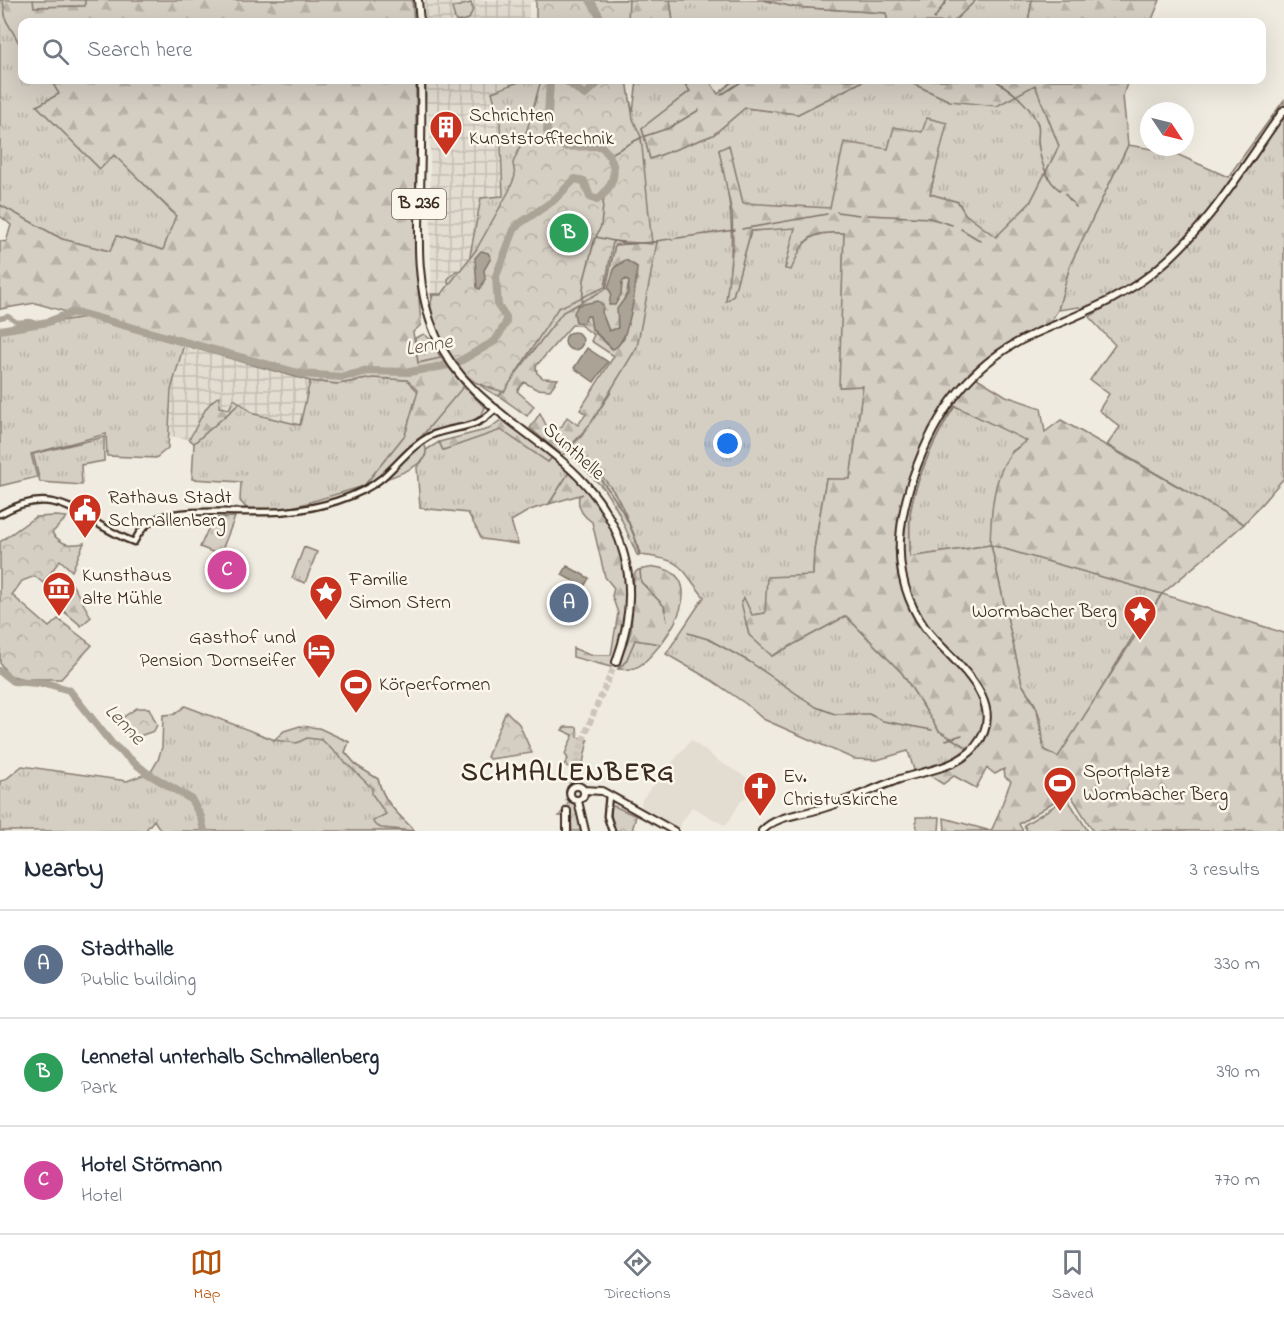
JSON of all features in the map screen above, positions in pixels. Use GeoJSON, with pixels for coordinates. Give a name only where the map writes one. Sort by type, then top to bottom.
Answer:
{"type":"FeatureCollection","features":[{"type":"Feature","properties":{"kind":"main road"},"geometry":{"type":"LineString","coordinates":[[418,0],[420,18]]}},
{"type":"Feature","properties":{"kind":"main road","name":"B 236"},"geometry":{"type":"LineString","coordinates":[[421,84],[419,257],[422,290],[432,327],[451,362],[471,386],[496,408]]}},
{"type":"Feature","properties":{"kind":"main road"},"geometry":{"type":"LineString","coordinates":[[762,831],[774,821],[819,810],[953,762],[972,750],[982,734],[986,712],[981,693],[965,670],[926,629],[908,595],[900,557],[902,518],[921,457],[948,402],[966,381],[993,358],[1046,329],[1124,293],[1171,258],[1200,226],[1284,110]]}},
{"type":"Feature","properties":{"kind":"main road","name":"Sunthelle"},"geometry":{"type":"LineString","coordinates":[[496,408],[569,465],[588,485],[613,522],[627,565],[629,590],[628,619],[616,662]]}},
{"type":"Feature","properties":{"kind":"main road"},"geometry":{"type":"LineString","coordinates":[[585,831],[578,801],[571,797],[571,790],[576,786],[584,790],[598,790],[609,795],[674,831]]}},
{"type":"Feature","properties":{"kind":"main road"},"geometry":{"type":"LineString","coordinates":[[578,801],[584,797],[584,790]]}},
{"type":"Feature","properties":{"kind":"main road"},"geometry":{"type":"LineString","coordinates":[[567,811],[567,831]]}},
{"type":"Feature","properties":{"kind":"street"},"geometry":{"type":"LineString","coordinates":[[0,514],[31,501],[54,502],[79,510],[134,542],[146,525],[165,516],[289,511],[357,492],[379,481],[422,441],[436,434],[478,424],[496,408]]}},
{"type":"Feature","properties":{"kind":"street"},"geometry":{"type":"LineString","coordinates":[[609,795],[607,816],[612,831]]}},
{"type":"Feature","properties":{"kind":"shaded area"},"geometry":{"type":"Polygon","coordinates":[[[425,0],[536,0],[530,3],[528,18],[424,18],[425,0]]]}},
{"type":"Feature","properties":{"kind":"shaded area"},"geometry":{"type":"Polygon","coordinates":[[[424,84],[513,84],[492,92],[500,122],[503,197],[467,271],[449,294],[431,294],[430,132],[424,84]]]}},
{"type":"Feature","properties":{"kind":"shaded area"},"geometry":{"type":"Polygon","coordinates":[[[481,251],[488,253],[491,258],[484,270],[485,279],[480,289],[477,288],[475,258],[481,251]]]}},
{"type":"Feature","properties":{"kind":"shaded area"},"geometry":{"type":"Polygon","coordinates":[[[626,260],[637,267],[633,299],[624,336],[613,349],[592,329],[590,316],[587,316],[583,323],[576,322],[574,313],[578,305],[598,301],[603,305],[602,313],[609,331],[618,328],[617,309],[628,294],[629,282],[626,279],[622,282],[621,294],[615,305],[609,305],[611,293],[608,288],[615,267],[626,260]]]}},
{"type":"Feature","properties":{"kind":"shaded area"},"geometry":{"type":"Polygon","coordinates":[[[574,332],[580,335],[583,341],[580,347],[574,350],[568,347],[565,341],[568,335],[574,332]]]}},
{"type":"Feature","properties":{"kind":"shaded area"},"geometry":{"type":"Polygon","coordinates":[[[184,344],[310,381],[301,425],[254,414],[234,399],[229,409],[218,407],[220,396],[207,407],[189,439],[169,436],[171,390],[184,344]]]}},
{"type":"Feature","properties":{"kind":"shaded area"},"geometry":{"type":"Polygon","coordinates":[[[587,348],[608,362],[594,382],[574,368],[587,348]]]}},
{"type":"Feature","properties":{"kind":"shaded area"},"geometry":{"type":"Polygon","coordinates":[[[567,566],[589,578],[584,587],[562,575],[567,566]]]}},
{"type":"Feature","properties":{"kind":"shaded area"},"geometry":{"type":"Polygon","coordinates":[[[691,740],[720,762],[762,786],[741,801],[726,826],[692,807],[678,828],[641,806],[642,799],[691,740]]]}},
{"type":"Feature","properties":{"kind":"green space"},"geometry":{"type":"Polygon","coordinates":[[[0,0],[3,0],[6,20],[18,41],[18,84],[53,84],[59,94],[37,106],[100,169],[114,154],[176,216],[163,251],[117,236],[111,252],[62,239],[0,205],[0,0]]]}},
{"type":"Feature","properties":{"kind":"green space"},"geometry":{"type":"Polygon","coordinates":[[[3,0],[33,0],[34,7],[85,6],[85,0],[412,0],[414,18],[18,18],[18,41],[6,20],[3,0]]]}},
{"type":"Feature","properties":{"kind":"green space"},"geometry":{"type":"Polygon","coordinates":[[[33,0],[85,0],[86,6],[33,7],[33,0]]]}},
{"type":"Feature","properties":{"kind":"green space"},"geometry":{"type":"Polygon","coordinates":[[[536,0],[629,0],[628,18],[536,18],[536,0]]]}},
{"type":"Feature","properties":{"kind":"green space"},"geometry":{"type":"Polygon","coordinates":[[[612,0],[670,0],[672,18],[614,18],[612,0]]]}},
{"type":"Feature","properties":{"kind":"green space"},"geometry":{"type":"Polygon","coordinates":[[[670,0],[763,0],[794,7],[887,13],[888,18],[672,18],[670,0]]]}},
{"type":"Feature","properties":{"kind":"green space"},"geometry":{"type":"Polygon","coordinates":[[[763,0],[976,0],[957,18],[887,18],[886,13],[794,7],[763,0]]]}},
{"type":"Feature","properties":{"kind":"green space"},"geometry":{"type":"Polygon","coordinates":[[[976,0],[1032,0],[1029,18],[957,18],[976,0]]]}},
{"type":"Feature","properties":{"kind":"green space"},"geometry":{"type":"Polygon","coordinates":[[[1032,0],[1160,0],[1153,18],[1029,18],[1032,0]]]}},
{"type":"Feature","properties":{"kind":"green space"},"geometry":{"type":"Polygon","coordinates":[[[471,3],[473,9],[469,18],[455,18],[452,8],[471,3]]]}},
{"type":"Feature","properties":{"kind":"green space"},"geometry":{"type":"Polygon","coordinates":[[[53,84],[416,84],[416,259],[421,325],[413,332],[418,363],[441,358],[467,390],[463,387],[421,437],[426,450],[419,463],[401,473],[364,486],[405,435],[418,391],[407,380],[373,378],[338,384],[310,381],[35,303],[0,309],[0,241],[6,242],[11,225],[0,216],[0,205],[62,239],[110,251],[117,236],[163,250],[176,215],[114,155],[100,169],[37,106],[59,94],[53,84]]]}},
{"type":"Feature","properties":{"kind":"green space"},"geometry":{"type":"Polygon","coordinates":[[[513,84],[626,84],[633,112],[636,84],[685,84],[690,91],[642,128],[650,159],[713,135],[745,108],[798,114],[857,84],[914,84],[950,101],[1035,84],[1059,146],[1030,203],[996,238],[965,214],[958,202],[930,194],[946,123],[888,149],[830,209],[743,204],[729,146],[719,150],[728,190],[732,242],[727,300],[733,296],[751,231],[796,227],[785,268],[808,240],[823,234],[844,233],[840,387],[863,386],[850,480],[826,479],[814,550],[813,575],[765,613],[752,615],[744,599],[741,603],[772,656],[846,616],[902,673],[939,731],[968,748],[949,761],[915,773],[908,751],[877,760],[854,759],[763,719],[746,704],[711,680],[666,654],[704,597],[684,571],[673,562],[640,555],[596,468],[569,448],[581,437],[610,394],[648,279],[657,242],[615,245],[606,289],[563,312],[499,396],[474,379],[453,354],[434,308],[431,294],[449,294],[448,279],[456,271],[467,271],[481,198],[503,196],[500,122],[492,92],[513,84]]]}},
{"type":"Feature","properties":{"kind":"green space"},"geometry":{"type":"Polygon","coordinates":[[[540,84],[628,84],[633,119],[641,137],[652,244],[613,241],[605,287],[558,308],[504,392],[477,383],[463,371],[441,338],[431,316],[430,307],[433,295],[441,295],[476,250],[509,191],[515,176],[513,163],[527,130],[540,84]]]}},
{"type":"Feature","properties":{"kind":"green space"},"geometry":{"type":"Polygon","coordinates":[[[685,84],[712,84],[718,94],[729,84],[857,84],[798,114],[745,108],[713,135],[650,159],[642,128],[690,91],[685,84]]]}},
{"type":"Feature","properties":{"kind":"green space"},"geometry":{"type":"Polygon","coordinates":[[[914,84],[1127,84],[1123,96],[1128,145],[1070,265],[1058,310],[1049,324],[993,353],[969,373],[1006,396],[1041,408],[1045,432],[1061,420],[1244,524],[1162,594],[1284,633],[1284,831],[1093,831],[1069,792],[1019,824],[1023,831],[991,831],[1011,781],[1005,777],[1004,769],[995,774],[987,768],[976,788],[954,776],[943,784],[929,775],[916,778],[915,773],[949,761],[968,748],[939,731],[902,673],[846,616],[772,656],[749,635],[741,602],[744,598],[752,615],[765,613],[767,577],[813,575],[814,550],[826,479],[850,479],[863,386],[839,387],[844,233],[822,233],[809,239],[800,250],[791,270],[785,269],[795,228],[751,231],[733,296],[726,301],[733,244],[732,213],[719,150],[729,145],[743,203],[830,208],[844,142],[888,149],[894,127],[922,132],[927,118],[947,123],[930,194],[958,202],[965,214],[996,237],[1030,203],[1059,146],[1035,85],[997,106],[950,101],[914,84]],[[955,406],[934,444],[916,487],[910,514],[910,557],[990,545],[993,499],[999,476],[1011,454],[1027,441],[955,406]],[[991,545],[1022,684],[1037,709],[1044,750],[1058,757],[1162,594],[991,545]]]}},
{"type":"Feature","properties":{"kind":"green space"},"geometry":{"type":"Polygon","coordinates":[[[1284,100],[1284,106],[1223,193],[1171,254],[1126,288],[1083,310],[1079,307],[1058,310],[1070,265],[1128,145],[1140,147],[1140,156],[1181,156],[1228,177],[1284,100]]]}},
{"type":"Feature","properties":{"kind":"green space"},"geometry":{"type":"Polygon","coordinates":[[[1284,115],[1284,478],[1244,524],[1107,445],[1120,427],[1099,410],[1109,394],[1090,380],[1115,345],[1089,317],[1156,274],[1191,242],[1219,207],[1284,115]]]}},
{"type":"Feature","properties":{"kind":"green space"},"geometry":{"type":"Polygon","coordinates":[[[657,242],[637,347],[591,423],[569,448],[597,471],[614,492],[626,516],[640,555],[637,555],[618,511],[604,489],[568,452],[562,455],[530,428],[540,413],[547,427],[556,430],[562,426],[567,417],[578,425],[586,414],[580,410],[614,356],[591,341],[594,335],[580,325],[572,325],[536,366],[537,373],[543,378],[558,379],[550,390],[536,389],[524,382],[517,391],[534,406],[527,416],[499,396],[563,312],[606,289],[615,245],[657,242]],[[625,260],[615,267],[621,294],[622,282],[626,279],[629,282],[620,308],[618,328],[609,331],[602,313],[587,316],[590,316],[592,330],[612,349],[624,339],[637,267],[625,260]]]}},
{"type":"Feature","properties":{"kind":"green space"},"geometry":{"type":"Polygon","coordinates":[[[86,317],[184,344],[171,390],[168,448],[156,458],[107,456],[106,434],[31,454],[37,477],[0,486],[0,330],[86,317]]]}},
{"type":"Feature","properties":{"kind":"green space"},"geometry":{"type":"Polygon","coordinates":[[[424,334],[430,339],[441,358],[418,363],[415,338],[424,334]]]}},
{"type":"Feature","properties":{"kind":"green space"},"geometry":{"type":"Polygon","coordinates":[[[373,378],[407,380],[418,391],[405,435],[364,486],[290,508],[249,511],[240,501],[241,482],[192,479],[194,443],[240,403],[254,414],[300,425],[310,381],[338,384],[373,378]]]}},
{"type":"Feature","properties":{"kind":"green space"},"geometry":{"type":"Polygon","coordinates":[[[464,386],[485,408],[480,415],[466,424],[423,435],[453,395],[464,386]]]}},
{"type":"Feature","properties":{"kind":"green space"},"geometry":{"type":"Polygon","coordinates":[[[220,396],[219,407],[229,409],[234,399],[240,403],[194,443],[189,439],[202,415],[214,399],[220,396]]]}},
{"type":"Feature","properties":{"kind":"green space"},"geometry":{"type":"Polygon","coordinates":[[[955,406],[1028,440],[1010,453],[991,545],[910,557],[910,514],[916,487],[934,444],[955,406]]]}},
{"type":"Feature","properties":{"kind":"green space"},"geometry":{"type":"Polygon","coordinates":[[[502,419],[552,457],[548,462],[501,430],[443,450],[439,442],[489,429],[502,419]]]}},
{"type":"Feature","properties":{"kind":"green space"},"geometry":{"type":"Polygon","coordinates":[[[501,429],[548,462],[552,457],[570,471],[549,504],[530,510],[511,521],[518,544],[482,539],[468,513],[420,508],[417,467],[425,458],[426,450],[439,442],[443,450],[501,429]]]}},
{"type":"Feature","properties":{"kind":"green space"},"geometry":{"type":"Polygon","coordinates":[[[104,437],[104,461],[81,465],[82,485],[40,482],[33,454],[104,437]]]}},
{"type":"Feature","properties":{"kind":"green space"},"geometry":{"type":"Polygon","coordinates":[[[570,471],[603,515],[615,539],[623,563],[627,588],[626,614],[621,640],[611,667],[573,657],[573,648],[590,655],[611,655],[618,613],[612,596],[614,588],[605,577],[592,522],[583,514],[580,507],[579,496],[583,494],[549,504],[570,471]]]}},
{"type":"Feature","properties":{"kind":"green space"},"geometry":{"type":"Polygon","coordinates":[[[35,517],[67,517],[52,533],[59,540],[66,544],[84,543],[72,571],[60,560],[43,583],[35,576],[22,581],[12,595],[49,627],[58,619],[92,645],[61,679],[24,679],[8,675],[0,663],[0,542],[35,517]]]}},
{"type":"Feature","properties":{"kind":"green space"},"geometry":{"type":"Polygon","coordinates":[[[235,517],[220,555],[200,547],[213,518],[235,517]]]}},
{"type":"Feature","properties":{"kind":"green space"},"geometry":{"type":"Polygon","coordinates":[[[991,545],[1162,594],[1133,636],[1070,742],[1058,757],[1044,750],[1041,721],[1035,704],[1022,684],[991,545]]]}},
{"type":"Feature","properties":{"kind":"green space"},"geometry":{"type":"Polygon","coordinates":[[[304,547],[317,552],[305,583],[292,578],[304,547]]]}},
{"type":"Feature","properties":{"kind":"green space"},"geometry":{"type":"Polygon","coordinates":[[[655,567],[670,571],[678,578],[683,588],[680,611],[661,644],[635,640],[626,661],[618,669],[631,631],[634,574],[638,570],[655,567]]]}},
{"type":"Feature","properties":{"kind":"green space"},"geometry":{"type":"Polygon","coordinates":[[[53,576],[71,582],[91,617],[81,626],[56,605],[50,593],[53,576]]]}},
{"type":"Feature","properties":{"kind":"green space"},"geometry":{"type":"Polygon","coordinates":[[[635,640],[661,644],[638,667],[618,669],[626,661],[635,640]]]}},
{"type":"Feature","properties":{"kind":"green space"},"geometry":{"type":"Polygon","coordinates":[[[185,706],[275,740],[283,733],[301,727],[330,733],[349,742],[345,752],[357,766],[378,779],[384,795],[397,814],[414,831],[161,831],[154,820],[145,831],[0,831],[0,781],[5,780],[22,766],[127,781],[151,772],[162,747],[163,715],[175,714],[185,706]]]}},
{"type":"Feature","properties":{"kind":"green space"},"geometry":{"type":"Polygon","coordinates":[[[137,708],[149,708],[157,725],[154,731],[131,739],[122,718],[137,708]]]}},
{"type":"Feature","properties":{"kind":"green space"},"geometry":{"type":"Polygon","coordinates":[[[506,711],[519,724],[532,753],[490,759],[487,757],[506,711]]]}},
{"type":"Feature","properties":{"kind":"green space"},"geometry":{"type":"Polygon","coordinates":[[[300,726],[319,728],[349,742],[345,752],[357,766],[378,779],[388,801],[415,831],[381,828],[374,824],[373,821],[386,814],[372,794],[372,788],[322,740],[307,738],[297,743],[274,740],[284,731],[300,726]]]}},
{"type":"Feature","properties":{"kind":"green space"},"geometry":{"type":"Polygon","coordinates":[[[565,727],[577,727],[578,737],[588,740],[583,763],[578,771],[564,765],[568,759],[565,754],[573,735],[562,730],[565,727]]]}},
{"type":"Feature","properties":{"kind":"green space","name":"Sportplatz Wormbacher Berg"},"geometry":{"type":"Polygon","coordinates":[[[1067,798],[1088,831],[1027,831],[1024,825],[1067,798]]]}},
{"type":"Feature","properties":{"kind":"green space"},"geometry":{"type":"Polygon","coordinates":[[[570,801],[575,804],[581,831],[572,831],[570,810],[563,810],[570,801]]]}},
{"type":"Feature","properties":{"kind":"green space"},"geometry":{"type":"Polygon","coordinates":[[[614,806],[636,816],[632,831],[616,831],[611,820],[611,807],[614,806]]]}},
{"type":"Feature","properties":{"kind":"green space"},"geometry":{"type":"Polygon","coordinates":[[[916,817],[940,817],[939,831],[917,831],[916,817]]]}},
{"type":"Feature","properties":{"kind":"green space"},"geometry":{"type":"Polygon","coordinates":[[[944,818],[991,831],[945,831],[944,818]]]}},
{"type":"Feature","properties":{"kind":"waterway","name":"Lenne"},"geometry":{"type":"LineString","coordinates":[[590,0],[601,18]]}},
{"type":"Feature","properties":{"kind":"waterway"},"geometry":{"type":"LineString","coordinates":[[935,18],[947,0]]}},
{"type":"Feature","properties":{"kind":"waterway","name":"Lenne"},"geometry":{"type":"LineString","coordinates":[[0,330],[48,322],[71,313],[83,314],[302,374],[342,377],[368,371],[409,372],[455,364],[495,341],[506,323],[506,317],[498,306],[496,276],[514,230],[519,224],[553,201],[575,179],[584,181],[590,197],[597,200],[612,181],[614,174],[611,160],[601,146],[564,147],[547,132],[550,84]]}},
{"type":"Feature","properties":{"kind":"waterway","name":"Lenne"},"geometry":{"type":"LineString","coordinates":[[570,84],[585,95],[597,84]]}},
{"type":"Feature","properties":{"kind":"waterway"},"geometry":{"type":"LineString","coordinates":[[721,95],[738,84]]}},
{"type":"Feature","properties":{"kind":"waterway"},"geometry":{"type":"LineString","coordinates":[[1000,84],[1019,98],[1033,115],[1038,126],[1038,140],[1044,168],[1051,181],[1060,190]]}},
{"type":"Feature","properties":{"kind":"waterway"},"geometry":{"type":"LineString","coordinates":[[645,136],[669,128],[699,110]]}},
{"type":"Feature","properties":{"kind":"waterway"},"geometry":{"type":"LineString","coordinates":[[609,155],[642,137]]}},
{"type":"Feature","properties":{"kind":"waterway"},"geometry":{"type":"LineString","coordinates":[[1065,194],[1076,207]]}},
{"type":"Feature","properties":{"kind":"waterway"},"geometry":{"type":"LineString","coordinates":[[604,195],[601,226],[596,237],[627,244],[654,242]]}},
{"type":"Feature","properties":{"kind":"waterway"},"geometry":{"type":"LineString","coordinates":[[837,212],[859,215]]}},
{"type":"Feature","properties":{"kind":"waterway"},"geometry":{"type":"LineString","coordinates":[[742,229],[827,214]]}},
{"type":"Feature","properties":{"kind":"waterway"},"geometry":{"type":"LineString","coordinates":[[868,215],[930,218],[952,225]]}},
{"type":"Feature","properties":{"kind":"waterway"},"geometry":{"type":"LineString","coordinates":[[961,229],[981,241]]}},
{"type":"Feature","properties":{"kind":"waterway"},"geometry":{"type":"LineString","coordinates":[[656,241],[735,230]]}},
{"type":"Feature","properties":{"kind":"waterway"},"geometry":{"type":"LineString","coordinates":[[582,302],[584,280],[595,238]]}},
{"type":"Feature","properties":{"kind":"waterway"},"geometry":{"type":"LineString","coordinates":[[0,318],[8,316],[17,322],[35,323]]}},
{"type":"Feature","properties":{"kind":"waterway"},"geometry":{"type":"LineString","coordinates":[[566,448],[592,469],[614,498],[628,522],[639,556]]}},
{"type":"Feature","properties":{"kind":"waterway"},"geometry":{"type":"LineString","coordinates":[[640,570],[641,582],[664,606],[667,621]]}},
{"type":"Feature","properties":{"kind":"waterway"},"geometry":{"type":"LineString","coordinates":[[688,633],[708,639],[750,662],[816,707],[835,714],[869,714],[883,721],[932,730]]}},
{"type":"Feature","properties":{"kind":"waterway","name":"Lenne"},"geometry":{"type":"LineString","coordinates":[[0,671],[13,681],[49,684],[69,690],[112,744],[147,773],[191,799],[201,817],[204,831]]}},
{"type":"Feature","properties":{"kind":"waterway"},"geometry":{"type":"LineString","coordinates":[[946,740],[962,735]]}},
{"type":"Feature","properties":{"kind":"tunnel"},"geometry":{"type":"LineString","coordinates":[[567,811],[569,791],[579,753],[592,716],[616,662]]}},
{"type":"Feature","properties":{"kind":"place","name":"Schrichten Kunststofftechnik"},"geometry":{"type":"Point","coordinates":[446,156]}},
{"type":"Feature","properties":{"kind":"place","name":"Lennetal unterhalb Schmallenberg"},"geometry":{"type":"Point","coordinates":[569,233]}},
{"type":"Feature","properties":{"kind":"place","name":"Rathaus Stadt Schmallenberg"},"geometry":{"type":"Point","coordinates":[85,539]}},
{"type":"Feature","properties":{"kind":"place","name":"Hotel Störmann"},"geometry":{"type":"Point","coordinates":[227,570]}},
{"type":"Feature","properties":{"kind":"place","name":"Stadthalle"},"geometry":{"type":"Point","coordinates":[569,603]}},
{"type":"Feature","properties":{"kind":"place","name":"Kunsthaus alte Mühle"},"geometry":{"type":"Point","coordinates":[59,617]}},
{"type":"Feature","properties":{"kind":"place","name":"Familie Simon Stern"},"geometry":{"type":"Point","coordinates":[326,621]}},
{"type":"Feature","properties":{"kind":"place","name":"Wormbacher Berg"},"geometry":{"type":"Point","coordinates":[1140,641]}},
{"type":"Feature","properties":{"kind":"place","name":"Gasthof und Pension Dornseifer"},"geometry":{"type":"Point","coordinates":[319,679]}},
{"type":"Feature","properties":{"kind":"place","name":"Körperformen"},"geometry":{"type":"Point","coordinates":[356,714]}},
{"type":"Feature","properties":{"kind":"place","name":"Sportplatz Wormbacher Berg"},"geometry":{"type":"Point","coordinates":[1060,812]}},
{"type":"Feature","properties":{"kind":"place","name":"Ev. Christuskirche"},"geometry":{"type":"Point","coordinates":[760,817]}},
{"type":"Feature","properties":{"kind":"district","name":"SCHMALLENBERG"},"geometry":{"type":"Point","coordinates":[568,774]}}]}
